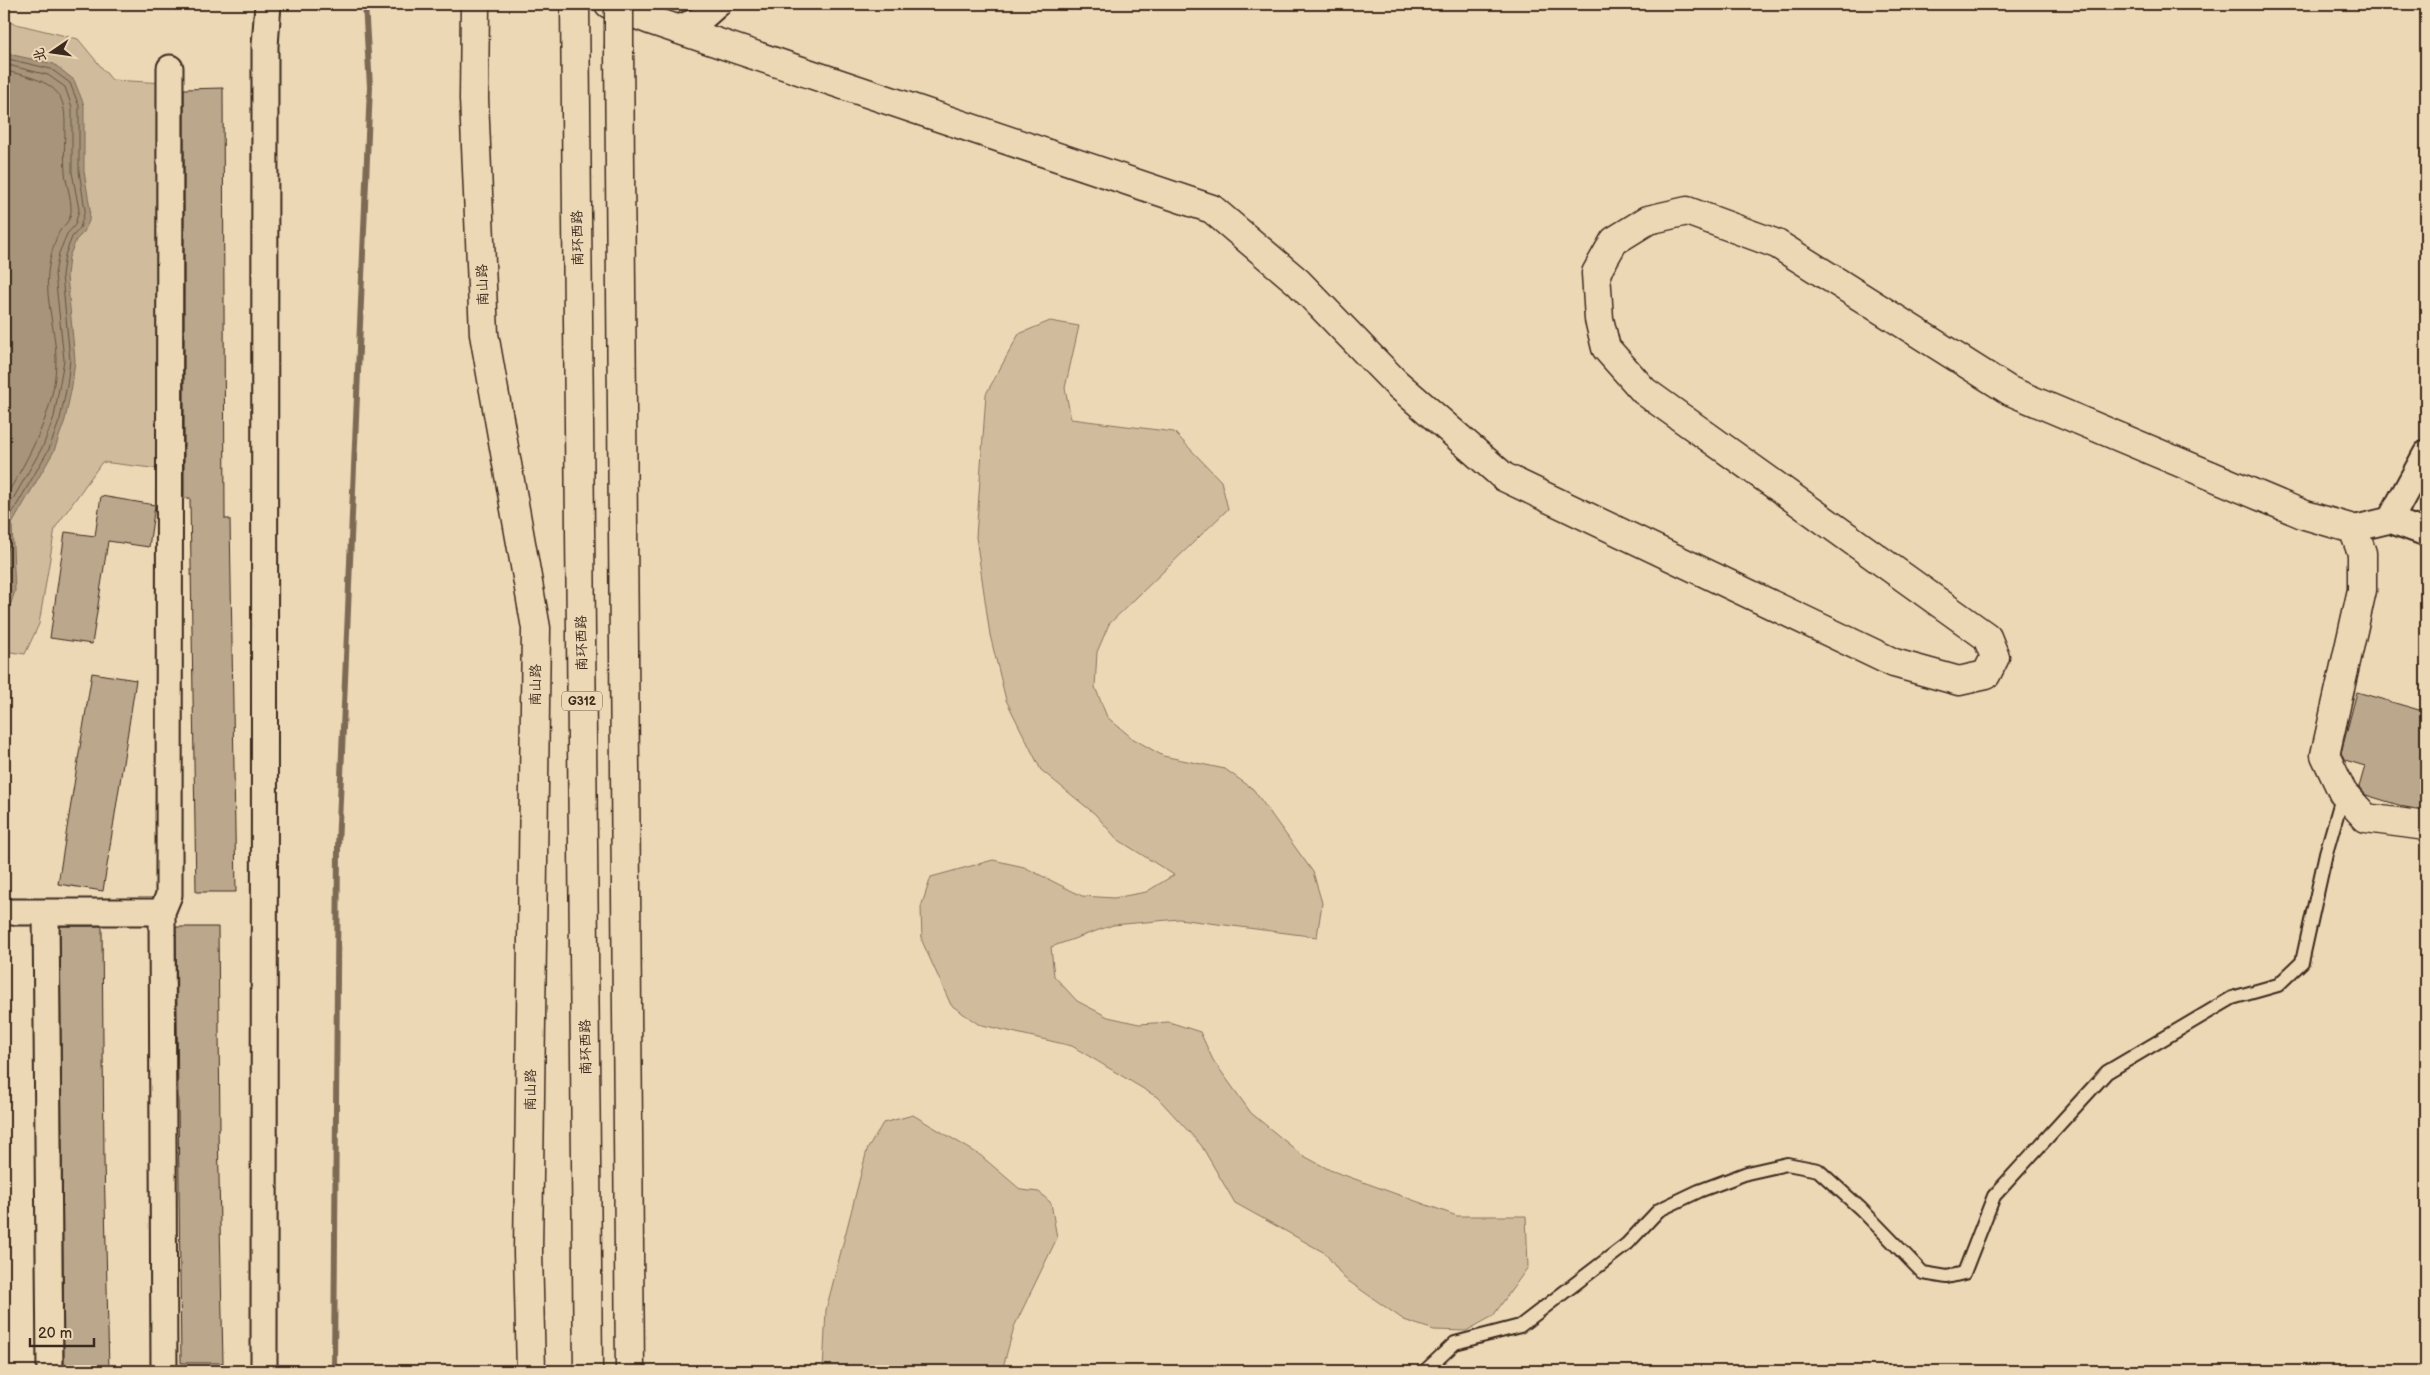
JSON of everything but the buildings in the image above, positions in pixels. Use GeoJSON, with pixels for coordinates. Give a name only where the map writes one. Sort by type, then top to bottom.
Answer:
{"type":"FeatureCollection","features":[{"type":"Feature","properties":{"kind":"main road","name":"南山路"},"geometry":{"type":"LineString","coordinates":[[475,4],[474,99],[484,334],[536,628],[528,1252],[531,1371]]}},
{"type":"Feature","properties":{"kind":"main road"},"geometry":{"type":"LineString","coordinates":[[609,4],[676,29],[1212,209],[1298,282],[1395,382],[1504,477],[1894,663],[1960,681],[1986,675],[1995,657],[1987,637],[1644,391],[1606,348],[1599,320],[1596,273],[1614,241],[1648,220],[1687,211],[1777,244],[2010,391],[2305,515],[2353,529],[2362,553],[2362,590],[2325,755],[2344,793],[2366,818],[2426,826]]}},
{"type":"Feature","properties":{"kind":"main road"},"geometry":{"type":"LineString","coordinates":[[618,4],[630,1371]]}},
{"type":"Feature","properties":{"kind":"main road","name":"南环西路"},"geometry":{"type":"LineString","coordinates":[[575,17],[588,1371]]}},
{"type":"Feature","properties":{"kind":"street"},"geometry":{"type":"LineString","coordinates":[[264,1371],[265,46],[268,4]]}},
{"type":"Feature","properties":{"kind":"street"},"geometry":{"type":"LineString","coordinates":[[676,29],[700,19],[718,4]]}},
{"type":"Feature","properties":{"kind":"street"},"geometry":{"type":"LineString","coordinates":[[164,1371],[162,912],[169,895],[170,68]]}},
{"type":"Feature","properties":{"kind":"street"},"geometry":{"type":"LineString","coordinates":[[2390,520],[2426,454]]}},
{"type":"Feature","properties":{"kind":"street"},"geometry":{"type":"LineString","coordinates":[[2353,529],[2390,520],[2426,533]]}},
{"type":"Feature","properties":{"kind":"street"},"geometry":{"type":"LineString","coordinates":[[4,912],[162,912]]}},
{"type":"Feature","properties":{"kind":"street"},"geometry":{"type":"LineString","coordinates":[[46,912],[50,1371]]}},
{"type":"Feature","properties":{"kind":"lane"},"geometry":{"type":"LineString","coordinates":[[1425,1371],[1455,1343],[1520,1326],[1627,1244],[1659,1210],[1699,1191],[1747,1173],[1787,1164],[1818,1170],[1861,1209],[1923,1273],[1947,1277],[1964,1273],[1994,1196],[2107,1072],[2232,998],[2278,986],[2302,962],[2326,853],[2344,793]]}},
{"type":"Feature","properties":{"kind":"shaded area"},"geometry":{"type":"Polygon","coordinates":[[[4,21],[78,39],[112,80],[165,83],[160,469],[102,462],[55,528],[39,624],[25,654],[4,651],[4,21]]]}},
{"type":"Feature","properties":{"kind":"shaded area"},"geometry":{"type":"Polygon","coordinates":[[[1050,321],[1079,326],[1065,388],[1071,419],[1174,432],[1221,481],[1228,509],[1109,624],[1097,652],[1095,687],[1107,717],[1132,738],[1163,756],[1225,769],[1253,789],[1313,872],[1322,903],[1317,937],[1179,919],[1113,925],[1051,947],[1054,976],[1077,1001],[1108,1017],[1139,1024],[1169,1022],[1200,1032],[1213,1060],[1251,1113],[1302,1155],[1330,1170],[1457,1216],[1526,1216],[1528,1267],[1493,1316],[1466,1331],[1434,1330],[1404,1320],[1344,1278],[1325,1253],[1235,1203],[1201,1145],[1157,1097],[1072,1046],[978,1024],[951,1005],[922,941],[921,907],[931,877],[993,860],[1024,867],[1082,896],[1114,898],[1146,892],[1174,875],[1117,839],[1095,814],[1041,770],[1006,700],[990,635],[976,537],[986,394],[1019,334],[1050,321]]]}},
{"type":"Feature","properties":{"kind":"shaded area"},"geometry":{"type":"Polygon","coordinates":[[[913,1115],[980,1155],[1021,1190],[1039,1192],[1051,1203],[1057,1238],[1014,1327],[1002,1371],[823,1371],[826,1310],[867,1150],[883,1123],[913,1115]]]}},
{"type":"Feature","properties":{"kind":"water"},"geometry":{"type":"Polygon","coordinates":[[[4,53],[54,64],[74,80],[84,105],[84,171],[90,209],[89,221],[84,232],[76,240],[69,257],[67,276],[75,360],[65,420],[54,451],[12,524],[15,591],[11,603],[4,612],[4,53]]]}},
{"type":"Feature","properties":{"kind":"waterway"},"geometry":{"type":"LineString","coordinates":[[334,1371],[338,847],[370,87],[365,4]]}}]}
